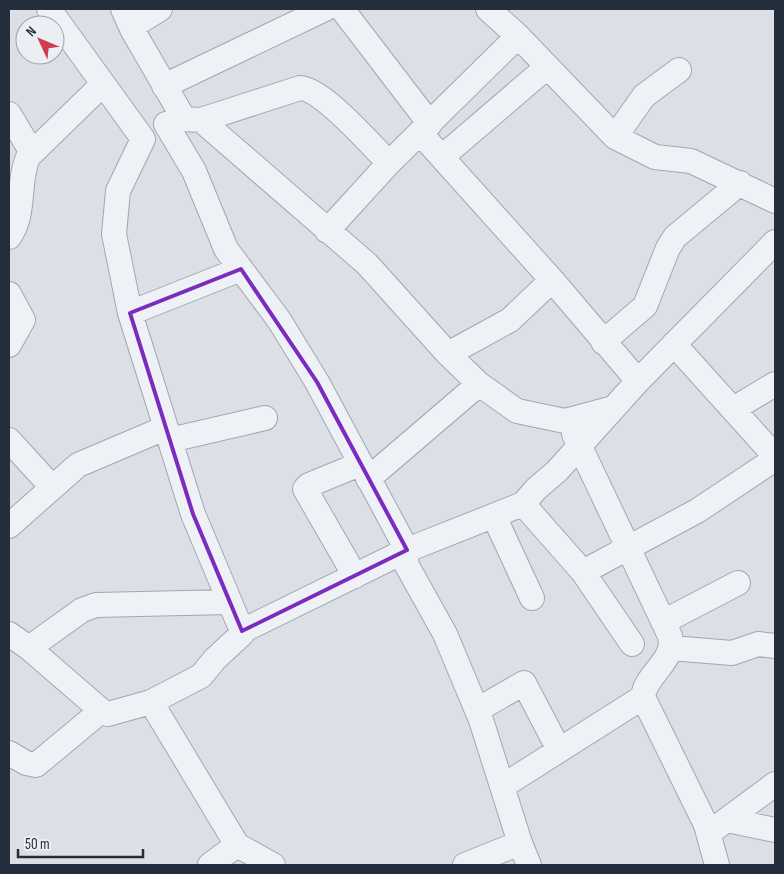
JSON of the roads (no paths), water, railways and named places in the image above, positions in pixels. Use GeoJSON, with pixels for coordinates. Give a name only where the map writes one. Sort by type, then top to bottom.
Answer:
{"type":"FeatureCollection","features":[{"type":"Feature","properties":{"kind":"street"},"geometry":{"type":"LineString","coordinates":[[49,9],[102,85],[143,139]]}},
{"type":"Feature","properties":{"kind":"street"},"geometry":{"type":"LineString","coordinates":[[160,9],[127,18],[184,121],[194,172],[226,249],[279,320],[318,382],[407,550],[406,564],[445,634],[477,710],[520,843],[529,865]]}},
{"type":"Feature","properties":{"kind":"street"},"geometry":{"type":"LineString","coordinates":[[164,86],[325,9]]}},
{"type":"Feature","properties":{"kind":"street"},"geometry":{"type":"LineString","coordinates":[[342,9],[426,129],[442,158],[552,280],[603,342],[638,380]]}},
{"type":"Feature","properties":{"kind":"street"},"geometry":{"type":"LineString","coordinates":[[327,231],[389,163],[426,129],[507,19],[547,67],[615,137],[655,157],[683,158],[775,201]]}},
{"type":"Feature","properties":{"kind":"street"},"geometry":{"type":"LineString","coordinates":[[442,158],[547,67]]}},
{"type":"Feature","properties":{"kind":"street"},"geometry":{"type":"LineString","coordinates":[[615,137],[644,96],[679,70]]}},
{"type":"Feature","properties":{"kind":"street"},"geometry":{"type":"LineString","coordinates":[[9,237],[17,224],[24,168],[32,151],[102,85]]}},
{"type":"Feature","properties":{"kind":"street"},"geometry":{"type":"LineString","coordinates":[[242,631],[228,602],[193,514],[130,313],[114,234],[118,191],[143,139],[184,121],[300,88],[307,88],[324,99],[389,163]]}},
{"type":"Feature","properties":{"kind":"street"},"geometry":{"type":"LineString","coordinates":[[9,114],[32,151]]}},
{"type":"Feature","properties":{"kind":"street"},"geometry":{"type":"LineString","coordinates":[[184,121],[367,264],[448,354],[479,384],[518,411],[566,421],[613,408]]}},
{"type":"Feature","properties":{"kind":"street"},"geometry":{"type":"LineString","coordinates":[[603,342],[645,306],[668,248],[675,237],[740,183]]}},
{"type":"Feature","properties":{"kind":"street"},"geometry":{"type":"LineString","coordinates":[[9,634],[29,648],[101,711],[108,714],[151,702],[201,676],[215,659],[242,634],[242,631],[407,550],[523,504],[536,489],[557,471],[638,380],[775,242]]}},
{"type":"Feature","properties":{"kind":"street"},"geometry":{"type":"LineString","coordinates":[[130,313],[242,270]]}},
{"type":"Feature","properties":{"kind":"street"},"geometry":{"type":"LineString","coordinates":[[448,354],[510,320],[552,280]]}},
{"type":"Feature","properties":{"kind":"street"},"geometry":{"type":"LineString","coordinates":[[9,294],[23,320],[9,345]]}},
{"type":"Feature","properties":{"kind":"street"},"geometry":{"type":"LineString","coordinates":[[583,572],[715,500],[775,458],[735,408],[674,344]]}},
{"type":"Feature","properties":{"kind":"street"},"geometry":{"type":"LineString","coordinates":[[354,576],[305,489],[309,485],[364,471],[479,384]]}},
{"type":"Feature","properties":{"kind":"street"},"geometry":{"type":"LineString","coordinates":[[735,408],[775,384]]}},
{"type":"Feature","properties":{"kind":"street"},"geometry":{"type":"LineString","coordinates":[[9,526],[51,486],[82,463],[167,434],[265,418]]}},
{"type":"Feature","properties":{"kind":"street"},"geometry":{"type":"LineString","coordinates":[[503,786],[642,697],[646,687],[671,648],[670,636],[580,444],[566,421]]}},
{"type":"Feature","properties":{"kind":"street"},"geometry":{"type":"LineString","coordinates":[[9,440],[51,486]]}},
{"type":"Feature","properties":{"kind":"street"},"geometry":{"type":"LineString","coordinates":[[523,504],[583,572],[632,644]]}},
{"type":"Feature","properties":{"kind":"street"},"geometry":{"type":"LineString","coordinates":[[494,516],[532,598]]}},
{"type":"Feature","properties":{"kind":"street"},"geometry":{"type":"LineString","coordinates":[[663,622],[738,583]]}},
{"type":"Feature","properties":{"kind":"street"},"geometry":{"type":"LineString","coordinates":[[29,648],[82,610],[96,605],[228,602]]}},
{"type":"Feature","properties":{"kind":"street"},"geometry":{"type":"LineString","coordinates":[[671,648],[732,653],[758,644],[775,646]]}},
{"type":"Feature","properties":{"kind":"street"},"geometry":{"type":"LineString","coordinates":[[477,710],[524,683],[559,750]]}},
{"type":"Feature","properties":{"kind":"street"},"geometry":{"type":"LineString","coordinates":[[642,697],[718,826],[717,865]]}},
{"type":"Feature","properties":{"kind":"street"},"geometry":{"type":"LineString","coordinates":[[151,702],[237,845],[273,865]]}},
{"type":"Feature","properties":{"kind":"street"},"geometry":{"type":"LineString","coordinates":[[9,753],[26,763],[36,765],[101,711]]}},
{"type":"Feature","properties":{"kind":"street"},"geometry":{"type":"LineString","coordinates":[[718,826],[775,784]]}},
{"type":"Feature","properties":{"kind":"street"},"geometry":{"type":"LineString","coordinates":[[718,826],[775,830]]}},
{"type":"Feature","properties":{"kind":"street"},"geometry":{"type":"LineString","coordinates":[[465,865],[520,843]]}},
{"type":"Feature","properties":{"kind":"street"},"geometry":{"type":"LineString","coordinates":[[210,865],[237,845]]}}]}
